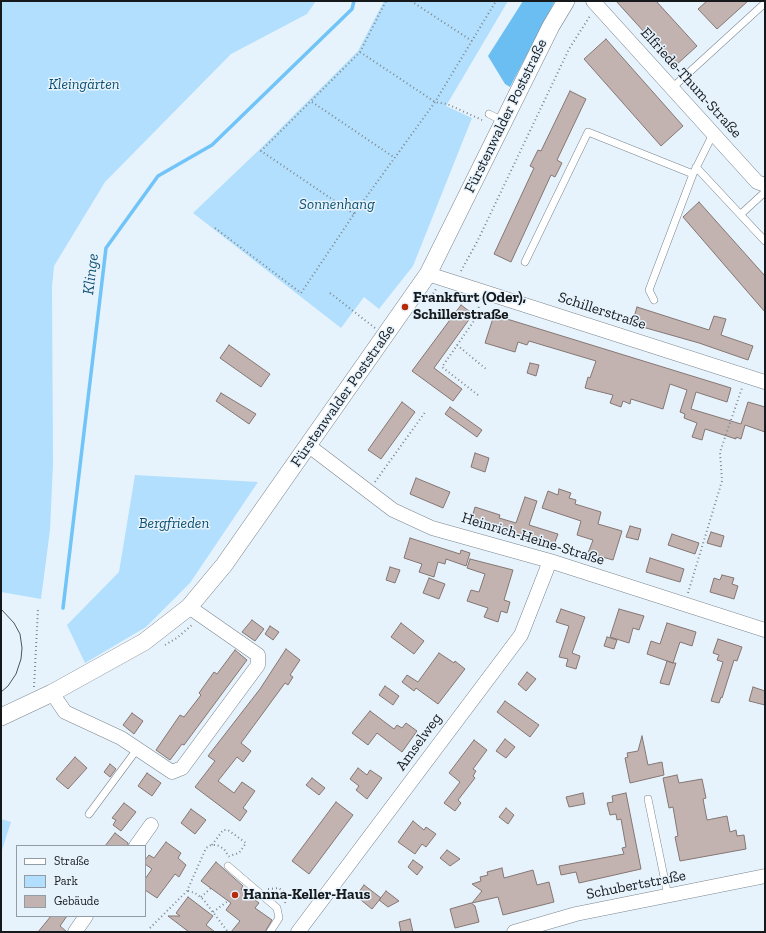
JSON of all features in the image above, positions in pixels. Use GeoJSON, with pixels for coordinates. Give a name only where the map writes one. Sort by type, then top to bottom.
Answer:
{"type":"FeatureCollection","features":[{"type":"Feature","properties":{"kind":"street","name":"Fürstenwalder Poststraße"},"geometry":{"type":"LineString","coordinates":[[1,717],[33,702],[144,642],[189,607],[224,565],[428,274],[495,117],[566,1]]}},
{"type":"Feature","properties":{"kind":"street","name":"Elfriede-Thum-Straße"},"geometry":{"type":"LineString","coordinates":[[595,3],[757,182],[765,185]]}},
{"type":"Feature","properties":{"kind":"street","name":"Schillerstraße"},"geometry":{"type":"LineString","coordinates":[[428,274],[765,382]]}},
{"type":"Feature","properties":{"kind":"street","name":"Heinrich-Heine-Straße"},"geometry":{"type":"LineString","coordinates":[[308,446],[393,510],[432,528],[550,561],[765,630]]}},
{"type":"Feature","properties":{"kind":"street","name":"Amselweg"},"geometry":{"type":"LineString","coordinates":[[298,932],[521,635],[550,561]]}},
{"type":"Feature","properties":{"kind":"street"},"geometry":{"type":"LineString","coordinates":[[52,692],[64,712],[121,738],[172,772],[182,768],[258,666],[258,655],[189,607]]}},
{"type":"Feature","properties":{"kind":"street"},"geometry":{"type":"LineString","coordinates":[[137,845],[151,825]]}},
{"type":"Feature","properties":{"kind":"street","name":"Schubertstraße"},"geometry":{"type":"LineString","coordinates":[[514,932],[576,914],[765,876]]}},
{"type":"Feature","properties":{"kind":"street"},"geometry":{"type":"LineString","coordinates":[[75,932],[85,917]]}},
{"type":"Feature","properties":{"kind":"lane"},"geometry":{"type":"LineString","coordinates":[[672,88],[765,3]]}},
{"type":"Feature","properties":{"kind":"lane"},"geometry":{"type":"LineString","coordinates":[[525,262],[588,132],[692,174]]}},
{"type":"Feature","properties":{"kind":"lane"},"geometry":{"type":"LineString","coordinates":[[654,300],[649,290],[692,174],[713,134]]}},
{"type":"Feature","properties":{"kind":"lane"},"geometry":{"type":"LineString","coordinates":[[696,167],[765,241]]}},
{"type":"Feature","properties":{"kind":"lane"},"geometry":{"type":"LineString","coordinates":[[741,214],[765,192]]}},
{"type":"Feature","properties":{"kind":"lane"},"geometry":{"type":"LineString","coordinates":[[89,814],[138,748]]}},
{"type":"Feature","properties":{"kind":"lane"},"geometry":{"type":"LineString","coordinates":[[648,799],[668,896]]}},
{"type":"Feature","properties":{"kind":"lane"},"geometry":{"type":"LineString","coordinates":[[228,866],[277,908],[279,918],[270,932]]}},
{"type":"Feature","properties":{"kind":"path"},"geometry":{"type":"LineString","coordinates":[[354,214],[261,151],[312,102],[360,52],[386,1]]}},
{"type":"Feature","properties":{"kind":"path"},"geometry":{"type":"LineString","coordinates":[[411,1],[472,41]]}},
{"type":"Feature","properties":{"kind":"path"},"geometry":{"type":"LineString","coordinates":[[216,228],[301,293],[354,214],[436,102],[496,1]]}},
{"type":"Feature","properties":{"kind":"path"},"geometry":{"type":"LineString","coordinates":[[455,282],[478,240],[569,49],[595,3]]}},
{"type":"Feature","properties":{"kind":"path"},"geometry":{"type":"LineString","coordinates":[[360,52],[436,102],[447,104],[482,120],[495,117]]}},
{"type":"Feature","properties":{"kind":"path"},"geometry":{"type":"LineString","coordinates":[[312,102],[395,158]]}},
{"type":"Feature","properties":{"kind":"path"},"geometry":{"type":"LineString","coordinates":[[478,395],[442,368],[478,315],[480,290]]}},
{"type":"Feature","properties":{"kind":"path"},"geometry":{"type":"LineString","coordinates":[[330,293],[373,326]]}},
{"type":"Feature","properties":{"kind":"path"},"geometry":{"type":"LineString","coordinates":[[457,345],[486,369]]}},
{"type":"Feature","properties":{"kind":"path"},"geometry":{"type":"LineString","coordinates":[[685,604],[722,481],[720,452],[746,376]]}},
{"type":"Feature","properties":{"kind":"path"},"geometry":{"type":"LineString","coordinates":[[368,491],[426,411]]}},
{"type":"Feature","properties":{"kind":"path"},"geometry":{"type":"LineString","coordinates":[[33,702],[38,609]]}},
{"type":"Feature","properties":{"kind":"path"},"geometry":{"type":"LineString","coordinates":[[150,932],[150,928],[187,891],[206,848],[211,845],[222,830],[228,830],[246,843],[239,853],[229,856]]}},
{"type":"Feature","properties":{"kind":"path"},"geometry":{"type":"LineString","coordinates":[[211,845],[217,845],[224,849],[229,856],[228,866]]}},
{"type":"Feature","properties":{"kind":"path"},"geometry":{"type":"LineString","coordinates":[[201,897],[211,888]]}},
{"type":"Feature","properties":{"kind":"path"},"geometry":{"type":"LineString","coordinates":[[187,891],[201,897],[228,932]]}},
{"type":"Feature","properties":{"kind":"path"},"geometry":{"type":"LineString","coordinates":[[213,912],[228,902]]}},
{"type":"Feature","properties":{"kind":"path"},"geometry":{"type":"LineString","coordinates":[[209,913],[210,907]]}},
{"type":"Feature","properties":{"kind":"green space","name":"Kleingärten"},"geometry":{"type":"Polygon","coordinates":[[[1,1],[316,1],[307,14],[231,54],[105,182],[54,266],[52,287],[53,464],[50,530],[41,599],[1,592],[1,1]]]}},
{"type":"Feature","properties":{"kind":"green space","name":"Sonnenhang"},"geometry":{"type":"Polygon","coordinates":[[[384,1],[508,1],[446,106],[472,118],[413,266],[379,309],[364,297],[341,328],[193,213],[259,150],[358,51],[384,1]]]}},
{"type":"Feature","properties":{"kind":"green space","name":"Bergfrieden"},"geometry":{"type":"Polygon","coordinates":[[[135,475],[258,482],[190,583],[146,627],[85,663],[67,625],[119,572],[135,475]]]}},
{"type":"Feature","properties":{"kind":"green space"},"geometry":{"type":"Polygon","coordinates":[[[1,819],[11,822],[1,853],[1,819]]]}},
{"type":"Feature","properties":{"kind":"shaded area"},"geometry":{"type":"Polygon","coordinates":[[[523,1],[555,1],[510,87],[505,84],[488,56],[523,1]]]}},
{"type":"Feature","properties":{"kind":"building"},"geometry":{"type":"Polygon","coordinates":[[[616,1],[656,1],[697,46],[675,66],[616,1]]]}},
{"type":"Feature","properties":{"kind":"building"},"geometry":{"type":"Polygon","coordinates":[[[707,1],[748,1],[717,29],[698,9],[707,1]]]}},
{"type":"Feature","properties":{"kind":"building"},"geometry":{"type":"Polygon","coordinates":[[[606,39],[683,126],[661,146],[584,59],[606,39]]]}},
{"type":"Feature","properties":{"kind":"building"},"geometry":{"type":"Polygon","coordinates":[[[570,91],[586,99],[557,160],[562,163],[555,177],[551,175],[511,262],[494,254],[534,168],[530,166],[538,150],[541,151],[570,91]]]}},
{"type":"Feature","properties":{"kind":"building"},"geometry":{"type":"Polygon","coordinates":[[[699,202],[765,276],[765,312],[683,217],[699,202]]]}},
{"type":"Feature","properties":{"kind":"building"},"geometry":{"type":"Polygon","coordinates":[[[461,305],[473,314],[434,368],[462,389],[453,401],[412,371],[461,305]]]}},
{"type":"Feature","properties":{"kind":"building"},"geometry":{"type":"Polygon","coordinates":[[[637,307],[709,330],[714,316],[726,319],[721,335],[753,346],[748,360],[699,343],[632,324],[637,307]]]}},
{"type":"Feature","properties":{"kind":"building"},"geometry":{"type":"Polygon","coordinates":[[[494,315],[731,388],[727,402],[696,392],[691,409],[741,424],[748,402],[765,407],[765,432],[745,425],[741,439],[736,437],[736,439],[705,429],[702,440],[692,437],[697,423],[684,418],[685,414],[680,412],[687,390],[670,384],[663,409],[631,399],[630,404],[623,401],[621,407],[610,403],[613,395],[585,388],[588,377],[590,378],[596,361],[529,341],[527,345],[518,342],[515,352],[485,343],[494,315]]]}},
{"type":"Feature","properties":{"kind":"building"},"geometry":{"type":"Polygon","coordinates":[[[229,345],[270,374],[261,387],[220,358],[229,345]]]}},
{"type":"Feature","properties":{"kind":"building"},"geometry":{"type":"Polygon","coordinates":[[[530,363],[539,365],[536,376],[527,373],[530,363]]]}},
{"type":"Feature","properties":{"kind":"building"},"geometry":{"type":"Polygon","coordinates":[[[221,393],[256,414],[249,424],[216,401],[221,393]]]}},
{"type":"Feature","properties":{"kind":"building"},"geometry":{"type":"Polygon","coordinates":[[[402,402],[415,412],[381,459],[368,450],[402,402]]]}},
{"type":"Feature","properties":{"kind":"building"},"geometry":{"type":"Polygon","coordinates":[[[450,407],[482,430],[477,437],[445,414],[450,407]]]}},
{"type":"Feature","properties":{"kind":"building"},"geometry":{"type":"Polygon","coordinates":[[[475,453],[489,458],[485,472],[471,467],[475,453]]]}},
{"type":"Feature","properties":{"kind":"building"},"geometry":{"type":"Polygon","coordinates":[[[416,478],[450,492],[443,508],[410,494],[416,478]]]}},
{"type":"Feature","properties":{"kind":"building"},"geometry":{"type":"Polygon","coordinates":[[[559,489],[571,493],[569,498],[576,500],[575,504],[601,512],[598,524],[622,531],[613,560],[588,553],[593,540],[577,535],[581,521],[542,508],[548,491],[558,495],[559,489]]]}},
{"type":"Feature","properties":{"kind":"building"},"geometry":{"type":"Polygon","coordinates":[[[525,497],[537,501],[529,525],[558,534],[553,547],[471,521],[475,507],[500,515],[499,518],[516,523],[525,497]]]}},
{"type":"Feature","properties":{"kind":"building"},"geometry":{"type":"Polygon","coordinates":[[[630,526],[641,529],[638,540],[626,537],[630,526]]]}},
{"type":"Feature","properties":{"kind":"building"},"geometry":{"type":"Polygon","coordinates":[[[711,532],[724,536],[721,547],[707,543],[711,532]]]}},
{"type":"Feature","properties":{"kind":"building"},"geometry":{"type":"Polygon","coordinates":[[[672,534],[699,543],[695,554],[668,545],[672,534]]]}},
{"type":"Feature","properties":{"kind":"building"},"geometry":{"type":"Polygon","coordinates":[[[410,538],[460,554],[461,550],[470,553],[466,566],[446,559],[445,564],[438,562],[434,577],[419,572],[422,564],[404,558],[410,538]]]}},
{"type":"Feature","properties":{"kind":"building"},"geometry":{"type":"Polygon","coordinates":[[[650,558],[684,569],[680,582],[646,572],[650,558]]]}},
{"type":"Feature","properties":{"kind":"building"},"geometry":{"type":"Polygon","coordinates":[[[470,559],[513,570],[504,600],[510,602],[507,613],[501,611],[498,622],[484,617],[488,608],[467,601],[471,590],[479,592],[485,574],[467,568],[470,559]]]}},
{"type":"Feature","properties":{"kind":"building"},"geometry":{"type":"Polygon","coordinates":[[[390,567],[400,570],[395,583],[386,580],[390,567]]]}},
{"type":"Feature","properties":{"kind":"building"},"geometry":{"type":"Polygon","coordinates":[[[722,575],[734,578],[732,584],[738,586],[734,599],[710,592],[714,578],[720,580],[722,575]]]}},
{"type":"Feature","properties":{"kind":"building"},"geometry":{"type":"Polygon","coordinates":[[[429,578],[445,584],[439,599],[423,593],[429,578]]]}},
{"type":"Feature","properties":{"kind":"building"},"geometry":{"type":"Polygon","coordinates":[[[561,609],[585,617],[572,653],[580,656],[576,669],[566,666],[568,659],[559,657],[569,626],[556,622],[561,609]]]}},
{"type":"Feature","properties":{"kind":"building"},"geometry":{"type":"Polygon","coordinates":[[[619,609],[644,616],[639,630],[633,628],[629,643],[610,637],[619,609]]]}},
{"type":"Feature","properties":{"kind":"building"},"geometry":{"type":"Polygon","coordinates":[[[252,620],[264,629],[255,641],[242,632],[252,620]]]}},
{"type":"Feature","properties":{"kind":"building"},"geometry":{"type":"Polygon","coordinates":[[[401,623],[424,641],[414,654],[391,637],[401,623]]]}},
{"type":"Feature","properties":{"kind":"building"},"geometry":{"type":"Polygon","coordinates":[[[667,623],[696,632],[692,646],[680,642],[673,663],[647,654],[651,641],[660,644],[667,623]]]}},
{"type":"Feature","properties":{"kind":"building"},"geometry":{"type":"Polygon","coordinates":[[[270,626],[279,632],[273,640],[265,634],[270,626]]]}},
{"type":"Feature","properties":{"kind":"building"},"geometry":{"type":"Polygon","coordinates":[[[607,637],[617,640],[614,649],[604,646],[607,637]]]}},
{"type":"Feature","properties":{"kind":"building"},"geometry":{"type":"Polygon","coordinates":[[[718,639],[742,647],[737,661],[734,660],[719,703],[711,701],[723,662],[717,660],[719,655],[713,653],[718,639]]]}},
{"type":"Feature","properties":{"kind":"building"},"geometry":{"type":"Polygon","coordinates":[[[286,649],[300,660],[290,675],[293,677],[288,685],[285,683],[241,743],[251,751],[243,762],[237,757],[218,781],[234,793],[242,782],[255,791],[243,808],[247,811],[240,821],[195,787],[215,761],[208,756],[260,689],[286,649]]]}},
{"type":"Feature","properties":{"kind":"building"},"geometry":{"type":"Polygon","coordinates":[[[235,650],[247,660],[184,745],[182,744],[170,760],[156,750],[180,715],[184,717],[201,695],[199,693],[214,672],[217,674],[235,650]]]}},
{"type":"Feature","properties":{"kind":"building"},"geometry":{"type":"Polygon","coordinates":[[[439,653],[454,663],[455,661],[465,669],[438,704],[416,688],[414,691],[402,682],[407,675],[418,682],[439,653]]]}},
{"type":"Feature","properties":{"kind":"building"},"geometry":{"type":"Polygon","coordinates":[[[667,661],[676,663],[669,685],[660,683],[667,661]]]}},
{"type":"Feature","properties":{"kind":"building"},"geometry":{"type":"Polygon","coordinates":[[[527,672],[536,679],[526,691],[518,684],[527,672]]]}},
{"type":"Feature","properties":{"kind":"building"},"geometry":{"type":"Polygon","coordinates":[[[385,686],[399,696],[393,705],[379,695],[385,686]]]}},
{"type":"Feature","properties":{"kind":"building"},"geometry":{"type":"Polygon","coordinates":[[[753,687],[765,691],[765,705],[749,701],[753,687]]]}},
{"type":"Feature","properties":{"kind":"building"},"geometry":{"type":"Polygon","coordinates":[[[505,701],[539,725],[530,737],[497,712],[505,701]]]}},
{"type":"Feature","properties":{"kind":"building"},"geometry":{"type":"Polygon","coordinates":[[[370,711],[394,729],[397,725],[402,728],[406,723],[417,731],[402,752],[377,733],[368,745],[352,733],[370,711]]]}},
{"type":"Feature","properties":{"kind":"building"},"geometry":{"type":"Polygon","coordinates":[[[132,713],[143,721],[134,734],[123,725],[132,713]]]}},
{"type":"Feature","properties":{"kind":"building"},"geometry":{"type":"Polygon","coordinates":[[[642,736],[648,765],[662,762],[664,775],[630,783],[625,758],[628,757],[627,753],[638,751],[642,736]]]}},
{"type":"Feature","properties":{"kind":"building"},"geometry":{"type":"Polygon","coordinates":[[[505,739],[515,747],[506,758],[496,751],[505,739]]]}},
{"type":"Feature","properties":{"kind":"building"},"geometry":{"type":"Polygon","coordinates":[[[474,740],[487,750],[473,769],[476,771],[473,776],[475,778],[458,800],[461,803],[455,811],[444,803],[460,782],[449,773],[474,740]]]}},
{"type":"Feature","properties":{"kind":"building"},"geometry":{"type":"Polygon","coordinates":[[[75,757],[87,768],[68,789],[56,779],[75,757]]]}},
{"type":"Feature","properties":{"kind":"building"},"geometry":{"type":"Polygon","coordinates":[[[110,764],[116,769],[110,777],[104,772],[110,764]]]}},
{"type":"Feature","properties":{"kind":"building"},"geometry":{"type":"Polygon","coordinates":[[[358,768],[367,775],[370,770],[382,778],[367,799],[356,790],[359,786],[350,779],[358,768]]]}},
{"type":"Feature","properties":{"kind":"building"},"geometry":{"type":"Polygon","coordinates":[[[147,773],[161,783],[152,796],[138,786],[147,773]]]}},
{"type":"Feature","properties":{"kind":"building"},"geometry":{"type":"Polygon","coordinates":[[[677,775],[679,783],[702,779],[706,798],[703,799],[707,820],[727,816],[730,832],[736,830],[737,836],[744,835],[746,849],[680,861],[675,837],[678,836],[673,807],[669,808],[663,778],[677,775]]]}},
{"type":"Feature","properties":{"kind":"building"},"geometry":{"type":"Polygon","coordinates":[[[312,778],[325,788],[319,795],[306,785],[312,778]]]}},
{"type":"Feature","properties":{"kind":"building"},"geometry":{"type":"Polygon","coordinates":[[[583,793],[585,804],[569,807],[566,797],[583,793]]]}},
{"type":"Feature","properties":{"kind":"building"},"geometry":{"type":"Polygon","coordinates":[[[626,793],[641,869],[579,883],[576,872],[561,875],[559,866],[624,854],[622,848],[626,847],[621,819],[617,820],[616,814],[610,815],[607,803],[613,802],[612,796],[626,793]]]}},
{"type":"Feature","properties":{"kind":"building"},"geometry":{"type":"Polygon","coordinates":[[[336,802],[353,815],[309,874],[292,861],[336,802]]]}},
{"type":"Feature","properties":{"kind":"building"},"geometry":{"type":"Polygon","coordinates":[[[124,803],[136,812],[121,831],[113,825],[116,820],[112,818],[124,803]]]}},
{"type":"Feature","properties":{"kind":"building"},"geometry":{"type":"Polygon","coordinates":[[[506,808],[514,815],[508,824],[499,817],[506,808]]]}},
{"type":"Feature","properties":{"kind":"building"},"geometry":{"type":"Polygon","coordinates":[[[191,809],[206,820],[195,834],[181,823],[191,809]]]}},
{"type":"Feature","properties":{"kind":"building"},"geometry":{"type":"Polygon","coordinates":[[[413,821],[424,830],[426,827],[436,834],[426,847],[422,844],[415,854],[398,842],[413,821]]]}},
{"type":"Feature","properties":{"kind":"building"},"geometry":{"type":"Polygon","coordinates":[[[115,833],[128,843],[128,845],[106,845],[115,833]]]}},
{"type":"Feature","properties":{"kind":"building"},"geometry":{"type":"Polygon","coordinates":[[[166,842],[181,853],[178,858],[186,865],[179,877],[175,874],[157,898],[146,891],[146,878],[152,869],[146,865],[146,859],[149,855],[154,858],[166,842]]]}},
{"type":"Feature","properties":{"kind":"building"},"geometry":{"type":"Polygon","coordinates":[[[447,850],[460,859],[450,866],[440,858],[447,850]]]}},
{"type":"Feature","properties":{"kind":"building"},"geometry":{"type":"Polygon","coordinates":[[[413,860],[423,867],[417,875],[408,867],[413,860]]]}},
{"type":"Feature","properties":{"kind":"building","name":"Hanna-Keller-Haus"},"geometry":{"type":"Polygon","coordinates":[[[216,862],[243,886],[241,889],[259,903],[255,908],[272,920],[265,932],[231,932],[240,921],[226,910],[231,903],[201,881],[216,862]]]}},
{"type":"Feature","properties":{"kind":"building"},"geometry":{"type":"Polygon","coordinates":[[[502,868],[504,878],[533,870],[537,885],[549,882],[554,902],[503,915],[498,897],[472,903],[482,891],[472,884],[481,881],[480,877],[488,875],[487,872],[502,868]]]}},
{"type":"Feature","properties":{"kind":"building"},"geometry":{"type":"Polygon","coordinates":[[[364,885],[381,898],[372,909],[356,896],[364,885]]]}},
{"type":"Feature","properties":{"kind":"building"},"geometry":{"type":"Polygon","coordinates":[[[386,891],[399,901],[388,907],[379,900],[386,891]]]}},
{"type":"Feature","properties":{"kind":"building","name":"Hanna-Keller-Haus"},"geometry":{"type":"Polygon","coordinates":[[[188,897],[213,916],[206,925],[215,932],[189,932],[168,916],[180,916],[176,913],[188,897]]]}},
{"type":"Feature","properties":{"kind":"building"},"geometry":{"type":"Polygon","coordinates":[[[471,903],[475,906],[479,922],[455,928],[450,909],[471,903]]]}},
{"type":"Feature","properties":{"kind":"building"},"geometry":{"type":"Polygon","coordinates":[[[50,917],[66,917],[60,926],[67,932],[38,932],[50,917]]]}},
{"type":"Feature","properties":{"kind":"building"},"geometry":{"type":"Polygon","coordinates":[[[410,919],[413,932],[401,932],[399,922],[410,919]]]}},
{"type":"Feature","properties":{"kind":"waterway","name":"Klinge"},"geometry":{"type":"LineString","coordinates":[[63,608],[106,248],[158,176],[212,145],[352,9],[354,1]]}},
{"type":"Feature","properties":{"kind":"tram line"},"geometry":{"type":"LineString","coordinates":[[1,609],[14,623],[20,634],[22,648],[21,659],[16,674],[8,686],[1,692]]}},
{"type":"Feature","properties":{"kind":"place","name":"Frankfurt (Oder), Schillerstraße"},"geometry":{"type":"Point","coordinates":[405,307]}},
{"type":"Feature","properties":{"kind":"place","name":"Hanna-Keller-Haus"},"geometry":{"type":"Point","coordinates":[235,895]}}]}
